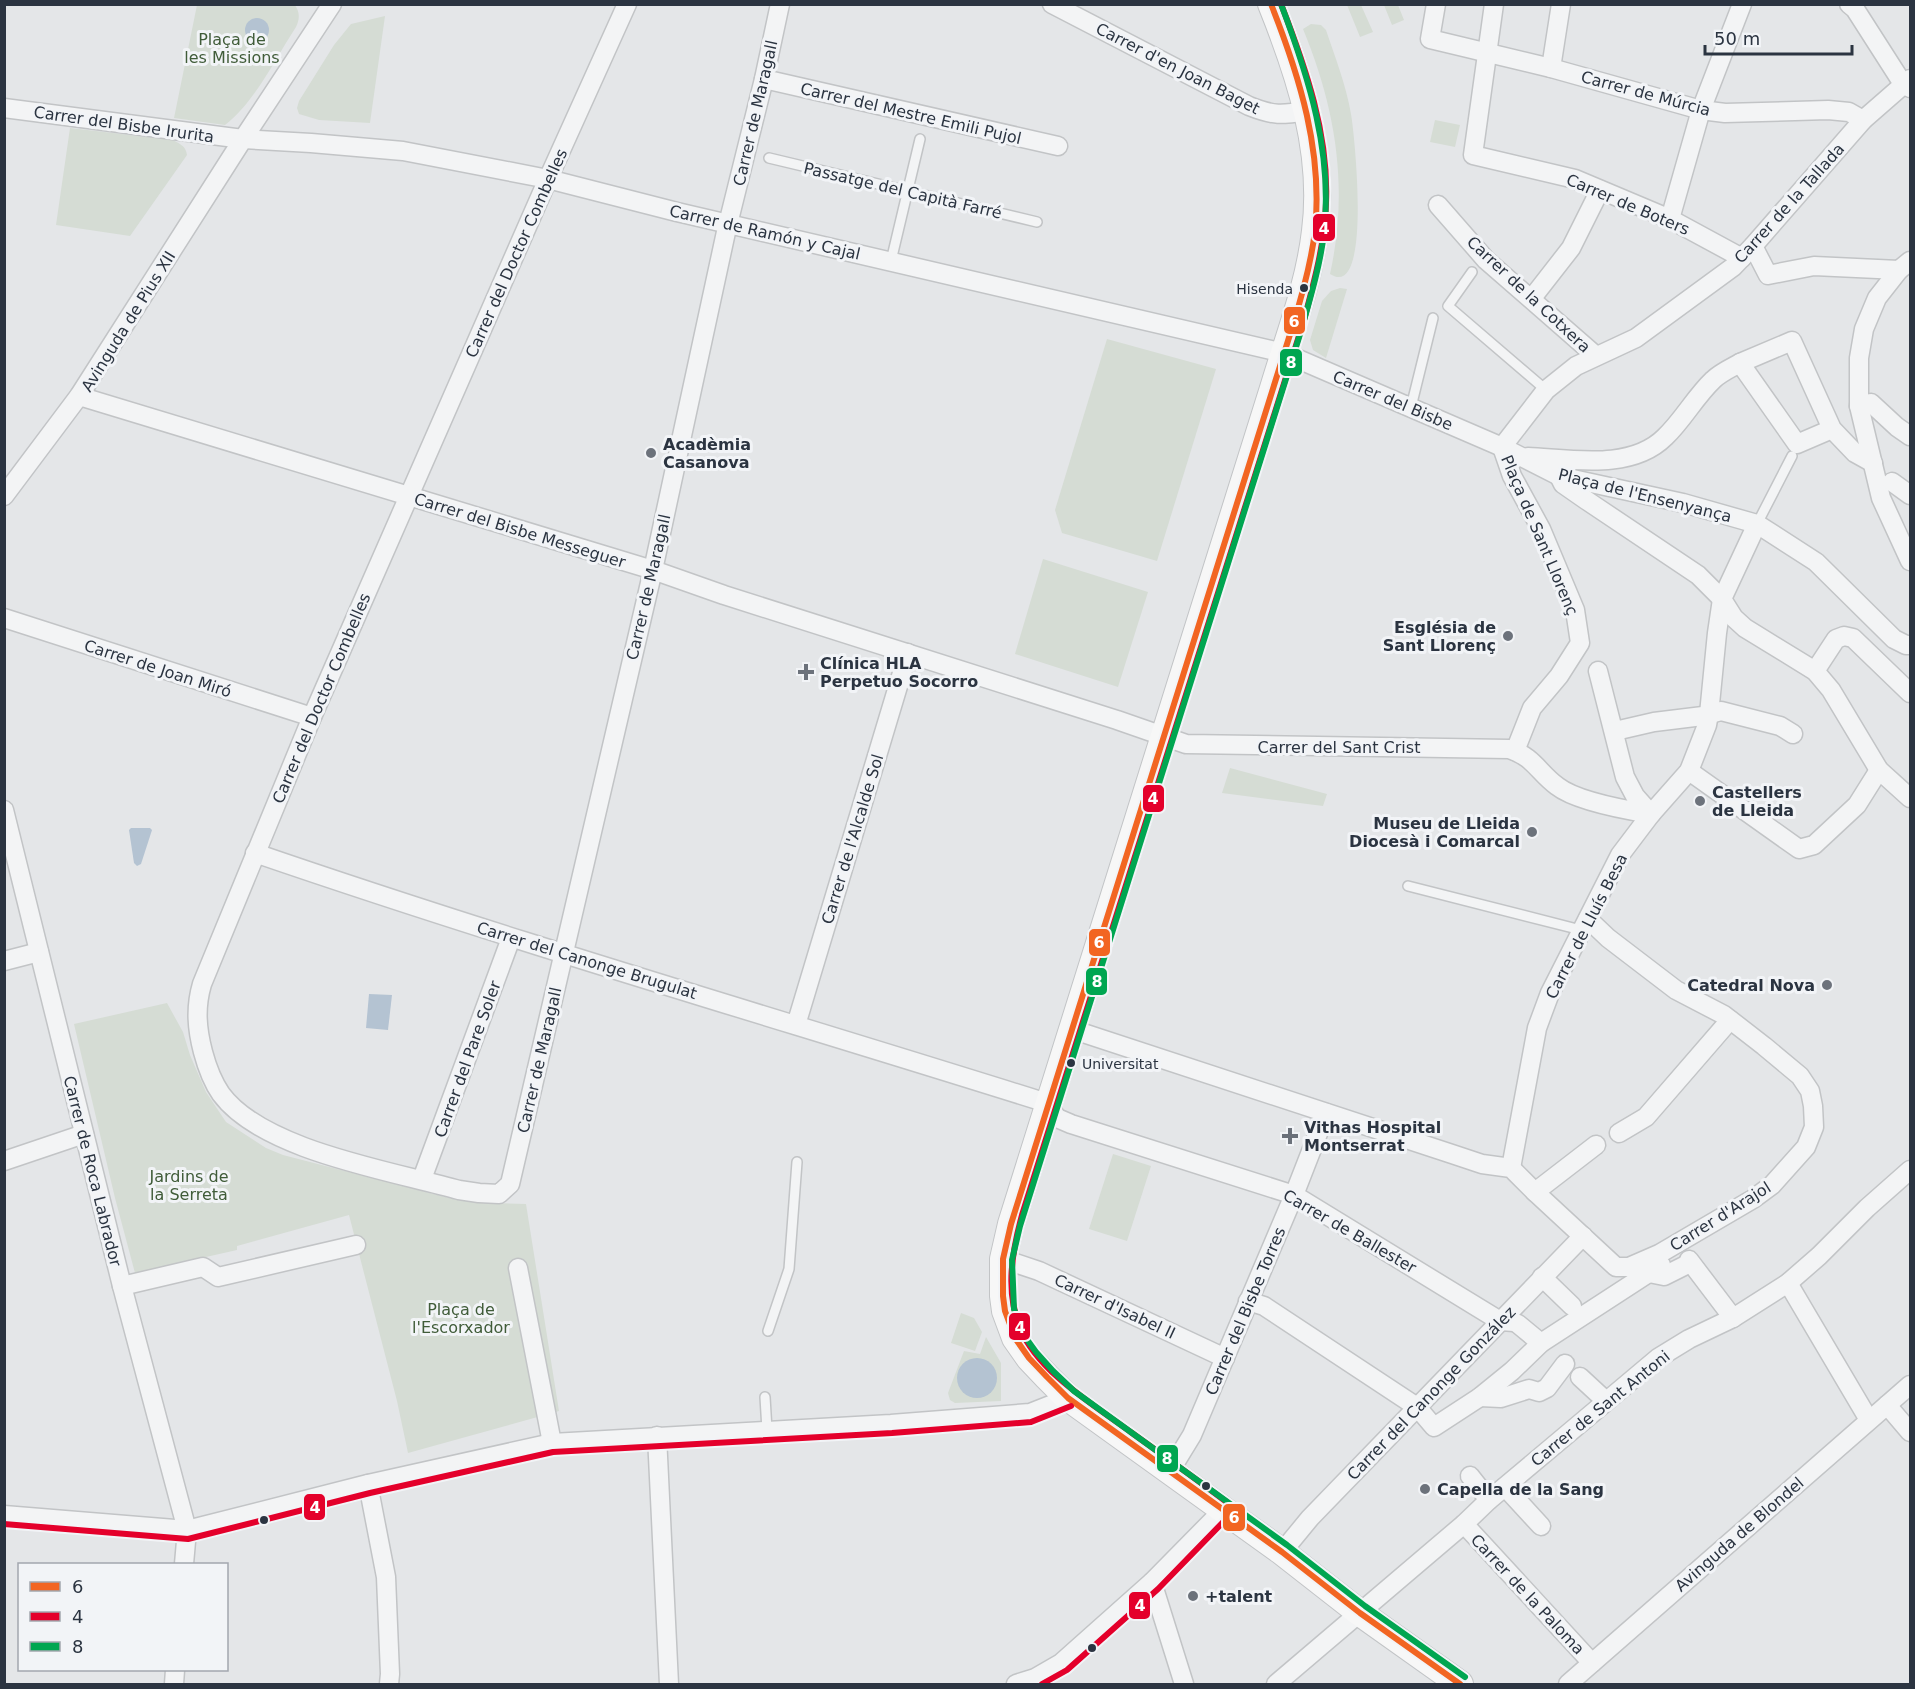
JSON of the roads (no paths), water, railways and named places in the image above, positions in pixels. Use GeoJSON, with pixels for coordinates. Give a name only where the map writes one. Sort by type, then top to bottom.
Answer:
{"type":"FeatureCollection","features":[{"type":"Feature","properties":{"kind":"main road"},"geometry":{"type":"LineString","coordinates":[[1271,4],[1282,30],[1308,111],[1316,161],[1315,231],[1308,268],[1284,353],[1047,1103],[1011,1224],[1003,1258],[1003,1296],[1005,1311],[1015,1338],[1029,1358],[1068,1398],[1460,1684]]}},
{"type":"Feature","properties":{"kind":"street"},"geometry":{"type":"LineString","coordinates":[[243,139],[333,4]]}},
{"type":"Feature","properties":{"kind":"street","name":"Carrer del Doctor Combelles"},"geometry":{"type":"LineString","coordinates":[[514,1168],[510,1184],[500,1194],[459,1190],[292,1143],[255,1124],[228,1102],[215,1086],[201,1043],[197,1003],[202,984],[255,852],[312,717],[627,4]]}},
{"type":"Feature","properties":{"kind":"street","name":"Carrer de Maragall"},"geometry":{"type":"LineString","coordinates":[[514,1168],[653,570],[728,224],[780,4]]}},
{"type":"Feature","properties":{"kind":"street","name":"Carrer d'en Joan Baget"},"geometry":{"type":"LineString","coordinates":[[1052,4],[1249,106],[1280,115],[1308,111]]}},
{"type":"Feature","properties":{"kind":"street","name":"Carrer de Múrcia"},"geometry":{"type":"LineString","coordinates":[[1436,4],[1430,39],[1551,68],[1701,110],[1725,113],[1828,110],[1849,112],[1863,120]]}},
{"type":"Feature","properties":{"kind":"street"},"geometry":{"type":"LineString","coordinates":[[1487,53],[1494,4]]}},
{"type":"Feature","properties":{"kind":"street"},"geometry":{"type":"LineString","coordinates":[[1551,68],[1561,4]]}},
{"type":"Feature","properties":{"kind":"street"},"geometry":{"type":"LineString","coordinates":[[1670,219],[1701,110],[1742,4]]}},
{"type":"Feature","properties":{"kind":"street"},"geometry":{"type":"LineString","coordinates":[[1856,6],[1908,84]]}},
{"type":"Feature","properties":{"kind":"street","name":"Carrer de Boters"},"geometry":{"type":"LineString","coordinates":[[1487,53],[1473,155],[1575,179],[1747,252]]}},
{"type":"Feature","properties":{"kind":"street","name":"Carrer del Mestre Emili Pujol"},"geometry":{"type":"LineString","coordinates":[[764,79],[1058,146]]}},
{"type":"Feature","properties":{"kind":"street","name":"Carrer de la Tallada"},"geometry":{"type":"LineString","coordinates":[[1502,447],[1546,390],[1576,366],[1636,338],[1732,267],[1863,120],[1908,84]]}},
{"type":"Feature","properties":{"kind":"street","name":"Carrer del Bisbe Irurita"},"geometry":{"type":"LineString","coordinates":[[4,108],[243,139]]}},
{"type":"Feature","properties":{"kind":"street","name":"Carrer de Ramón y Cajal"},"geometry":{"type":"LineString","coordinates":[[243,139],[403,151],[548,179],[728,224],[1284,353]]}},
{"type":"Feature","properties":{"kind":"street","name":"Avinguda de Pius XII"},"geometry":{"type":"LineString","coordinates":[[4,496],[79,396],[243,139]]}},
{"type":"Feature","properties":{"kind":"street"},"geometry":{"type":"LineString","coordinates":[[1532,298],[1572,248],[1600,190]]}},
{"type":"Feature","properties":{"kind":"street","name":"Carrer de la Cotxera"},"geometry":{"type":"LineString","coordinates":[[1438,205],[1486,260],[1596,356]]}},
{"type":"Feature","properties":{"kind":"street"},"geometry":{"type":"LineString","coordinates":[[1747,252],[1768,275],[1814,266],[1905,265]]}},
{"type":"Feature","properties":{"kind":"street"},"geometry":{"type":"LineString","coordinates":[[1905,265],[1877,298],[1864,329],[1859,358],[1859,406],[1881,498],[1911,561]]}},
{"type":"Feature","properties":{"kind":"street"},"geometry":{"type":"LineString","coordinates":[[1524,457],[1600,460],[1625,458],[1646,451],[1664,439],[1714,379],[1740,363],[1792,341],[1832,429],[1855,453],[1873,464]]}},
{"type":"Feature","properties":{"kind":"street","name":"Carrer del Bisbe"},"geometry":{"type":"LineString","coordinates":[[1284,353],[1502,447]]}},
{"type":"Feature","properties":{"kind":"street"},"geometry":{"type":"LineString","coordinates":[[1740,363],[1797,444],[1832,429]]}},
{"type":"Feature","properties":{"kind":"street","name":"Carrer del Bisbe Messeguer"},"geometry":{"type":"LineString","coordinates":[[79,396],[653,570],[1164,737]]}},
{"type":"Feature","properties":{"kind":"street"},"geometry":{"type":"LineString","coordinates":[[1859,406],[1871,403],[1906,427]]}},
{"type":"Feature","properties":{"kind":"street","name":"Plaça de l'Ensenyança"},"geometry":{"type":"LineString","coordinates":[[1502,447],[1559,476],[1683,503],[1756,524],[1816,562],[1902,642]]}},
{"type":"Feature","properties":{"kind":"street","name":"Plaça de Sant Llorenç"},"geometry":{"type":"LineString","coordinates":[[1502,447],[1512,476],[1540,529],[1575,610],[1580,643],[1576,665],[1559,676],[1532,708],[1515,751]]}},
{"type":"Feature","properties":{"kind":"street"},"geometry":{"type":"LineString","coordinates":[[1559,476],[1563,484],[1578,495],[1698,575],[1722,599],[1734,618],[1745,628],[1815,671],[1831,690],[1879,770],[1911,798]]}},
{"type":"Feature","properties":{"kind":"street"},"geometry":{"type":"LineString","coordinates":[[1892,482],[1911,495]]}},
{"type":"Feature","properties":{"kind":"street","name":"Carrer de Lluís Besa"},"geometry":{"type":"LineString","coordinates":[[1512,1168],[1537,1028],[1550,993],[1620,855],[1651,814],[1689,771],[1707,725],[1722,599],[1756,524]]}},
{"type":"Feature","properties":{"kind":"street","name":"Carrer de Joan Miró"},"geometry":{"type":"LineString","coordinates":[[4,618],[312,717]]}},
{"type":"Feature","properties":{"kind":"street"},"geometry":{"type":"LineString","coordinates":[[1815,671],[1836,639],[1844,636],[1853,638],[1911,693]]}},
{"type":"Feature","properties":{"kind":"street","name":"Carrer de l'Alcalde Sol"},"geometry":{"type":"LineString","coordinates":[[796,1024],[908,653]]}},
{"type":"Feature","properties":{"kind":"street"},"geometry":{"type":"LineString","coordinates":[[1598,671],[1625,777],[1635,796],[1651,814]]}},
{"type":"Feature","properties":{"kind":"street"},"geometry":{"type":"LineString","coordinates":[[1615,731],[1720,711],[1780,726],[1793,734]]}},
{"type":"Feature","properties":{"kind":"street","name":"Carrer del Sant Crist"},"geometry":{"type":"LineString","coordinates":[[1164,737],[1201,746],[1472,747],[1515,751]]}},
{"type":"Feature","properties":{"kind":"street"},"geometry":{"type":"LineString","coordinates":[[1515,751],[1532,760],[1557,786],[1577,796],[1651,814]]}},
{"type":"Feature","properties":{"kind":"street"},"geometry":{"type":"LineString","coordinates":[[1689,771],[1799,849],[1814,845],[1857,805],[1879,770]]}},
{"type":"Feature","properties":{"kind":"street","name":"Carrer de Roca Labrador"},"geometry":{"type":"LineString","coordinates":[[4,810],[122,1286],[187,1530],[184,1563]]}},
{"type":"Feature","properties":{"kind":"street","name":"Carrer del Canonge Brugulat"},"geometry":{"type":"LineString","coordinates":[[255,852],[511,938],[1047,1103]]}},
{"type":"Feature","properties":{"kind":"street","name":"Carrer d'Arajol"},"geometry":{"type":"LineString","coordinates":[[1562,1361],[1577,1311],[1650,1267],[1773,1185],[1806,1147],[1814,1127],[1810,1091],[1800,1076],[1730,1020],[1676,990],[1608,938],[1585,924]]}},
{"type":"Feature","properties":{"kind":"street","name":"Carrer del Pare Soler"},"geometry":{"type":"LineString","coordinates":[[422,1179],[511,938]]}},
{"type":"Feature","properties":{"kind":"street"},"geometry":{"type":"LineString","coordinates":[[4,961],[39,952]]}},
{"type":"Feature","properties":{"kind":"street"},"geometry":{"type":"LineString","coordinates":[[1619,1133],[1646,1117],[1730,1020]]}},
{"type":"Feature","properties":{"kind":"street"},"geometry":{"type":"LineString","coordinates":[[1071,1029],[1482,1164],[1512,1168],[1616,1267],[1650,1267],[1664,1276],[1689,1262],[1733,1318]]}},
{"type":"Feature","properties":{"kind":"street","name":"Carrer de Ballester"},"geometry":{"type":"LineString","coordinates":[[1047,1103],[1057,1118],[1071,1124],[1294,1195],[1511,1322],[1562,1361],[1606,1401]]}},
{"type":"Feature","properties":{"kind":"street","name":"Carrer del Bisbe Torres"},"geometry":{"type":"LineString","coordinates":[[1170,1471],[1192,1435],[1294,1195],[1326,1113]]}},
{"type":"Feature","properties":{"kind":"street"},"geometry":{"type":"LineString","coordinates":[[4,1161],[84,1134]]}},
{"type":"Feature","properties":{"kind":"street"},"geometry":{"type":"LineString","coordinates":[[1535,1192],[1596,1145]]}},
{"type":"Feature","properties":{"kind":"street","name":"Carrer de Sant Antoni"},"geometry":{"type":"LineString","coordinates":[[1276,1684],[1464,1524],[1505,1486],[1658,1358],[1689,1339],[1733,1318],[1788,1283],[1911,1170]]}},
{"type":"Feature","properties":{"kind":"street","name":"Carrer del Canonge González"},"geometry":{"type":"LineString","coordinates":[[1282,1552],[1310,1518],[1417,1407],[1511,1322],[1542,1277],[1583,1236]]}},
{"type":"Feature","properties":{"kind":"street"},"geometry":{"type":"LineString","coordinates":[[122,1286],[202,1267],[218,1277],[356,1245]]}},
{"type":"Feature","properties":{"kind":"street","name":"Carrer d'Isabel II"},"geometry":{"type":"LineString","coordinates":[[1003,1258],[1040,1271],[1225,1358]]}},
{"type":"Feature","properties":{"kind":"street"},"geometry":{"type":"LineString","coordinates":[[518,1268],[552,1443]]}},
{"type":"Feature","properties":{"kind":"street"},"geometry":{"type":"LineString","coordinates":[[1542,1277],[1577,1311]]}},
{"type":"Feature","properties":{"kind":"street"},"geometry":{"type":"LineString","coordinates":[[1788,1283],[1869,1420]]}},
{"type":"Feature","properties":{"kind":"street"},"geometry":{"type":"LineString","coordinates":[[1248,1301],[1264,1306],[1417,1407],[1434,1427],[1480,1397],[1512,1371],[1562,1361]]}},
{"type":"Feature","properties":{"kind":"street"},"geometry":{"type":"LineString","coordinates":[[1480,1397],[1501,1398],[1529,1389],[1539,1392],[1547,1389],[1562,1361]]}},
{"type":"Feature","properties":{"kind":"street","name":"Avinguda de Blondel"},"geometry":{"type":"LineString","coordinates":[[1569,1684],[1911,1385]]}},
{"type":"Feature","properties":{"kind":"street"},"geometry":{"type":"LineString","coordinates":[[4,1515],[187,1530],[368,1484],[552,1443],[891,1424],[1030,1413],[1068,1398]]}},
{"type":"Feature","properties":{"kind":"street"},"geometry":{"type":"LineString","coordinates":[[1887,1405],[1911,1432]]}},
{"type":"Feature","properties":{"kind":"street"},"geometry":{"type":"LineString","coordinates":[[657,1436],[669,1684]]}},
{"type":"Feature","properties":{"kind":"street"},"geometry":{"type":"LineString","coordinates":[[1470,1476],[1489,1500]]}},
{"type":"Feature","properties":{"kind":"street"},"geometry":{"type":"LineString","coordinates":[[368,1484],[386,1577],[389,1684]]}},
{"type":"Feature","properties":{"kind":"street"},"geometry":{"type":"LineString","coordinates":[[1505,1486],[1541,1526]]}},
{"type":"Feature","properties":{"kind":"street"},"geometry":{"type":"LineString","coordinates":[[1016,1684],[1035,1678],[1061,1663],[1152,1582],[1223,1510]]}},
{"type":"Feature","properties":{"kind":"street","name":"Carrer de la Paloma"},"geometry":{"type":"LineString","coordinates":[[1464,1524],[1592,1663]]}},
{"type":"Feature","properties":{"kind":"street"},"geometry":{"type":"LineString","coordinates":[[1152,1582],[1184,1684]]}},
{"type":"Feature","properties":{"kind":"lane"},"geometry":{"type":"LineString","coordinates":[[891,261],[920,139]]}},
{"type":"Feature","properties":{"kind":"lane","name":"Passatge del Capità Farré"},"geometry":{"type":"LineString","coordinates":[[769,158],[1037,222]]}},
{"type":"Feature","properties":{"kind":"lane"},"geometry":{"type":"LineString","coordinates":[[1472,272],[1448,306],[1546,390]]}},
{"type":"Feature","properties":{"kind":"lane"},"geometry":{"type":"LineString","coordinates":[[1411,406],[1433,318]]}},
{"type":"Feature","properties":{"kind":"lane"},"geometry":{"type":"LineString","coordinates":[[1756,524],[1791,456]]}},
{"type":"Feature","properties":{"kind":"lane"},"geometry":{"type":"LineString","coordinates":[[1408,886],[1585,924]]}},
{"type":"Feature","properties":{"kind":"lane"},"geometry":{"type":"LineString","coordinates":[[768,1331],[789,1269],[797,1162]]}},
{"type":"Feature","properties":{"kind":"lane"},"geometry":{"type":"LineString","coordinates":[[765,1397],[767,1430]]}},
{"type":"Feature","properties":{"kind":"water"},"geometry":{"type":"Polygon","coordinates":[[[257,18],[266,21],[269,30],[266,39],[257,42],[248,39],[245,30],[248,21],[257,18]]]}},
{"type":"Feature","properties":{"kind":"water"},"geometry":{"type":"Polygon","coordinates":[[[131,828],[150,828],[152,830],[141,864],[137,866],[134,863],[129,830],[131,828]]]}},
{"type":"Feature","properties":{"kind":"water"},"geometry":{"type":"Polygon","coordinates":[[[369,994],[392,995],[388,1030],[366,1028],[369,994]]]}},
{"type":"Feature","properties":{"kind":"water"},"geometry":{"type":"Polygon","coordinates":[[[977,1358],[985,1359],[991,1364],[996,1370],[996,1386],[991,1392],[985,1397],[977,1398],[969,1397],[963,1392],[958,1386],[957,1378],[958,1370],[963,1364],[969,1359],[977,1358]]]}},
{"type":"Feature","properties":{"kind":"place","name":"Hisenda"},"geometry":{"type":"Point","coordinates":[1304,288]}},
{"type":"Feature","properties":{"kind":"place","name":"Acadèmia Casanova"},"geometry":{"type":"Point","coordinates":[651,453]}},
{"type":"Feature","properties":{"kind":"place","name":"Església de Sant Llorenç"},"geometry":{"type":"Point","coordinates":[1508,636]}},
{"type":"Feature","properties":{"kind":"place","name":"Clínica HLA Perpetuo Socorro"},"geometry":{"type":"Point","coordinates":[806,672]}},
{"type":"Feature","properties":{"kind":"place","name":"Castellers de Lleida"},"geometry":{"type":"Point","coordinates":[1700,801]}},
{"type":"Feature","properties":{"kind":"place","name":"Museu de Lleida Diocesà i Comarcal"},"geometry":{"type":"Point","coordinates":[1532,832]}},
{"type":"Feature","properties":{"kind":"place","name":"Catedral Nova"},"geometry":{"type":"Point","coordinates":[1827,985]}},
{"type":"Feature","properties":{"kind":"place","name":"Universitat"},"geometry":{"type":"Point","coordinates":[1071,1063]}},
{"type":"Feature","properties":{"kind":"place","name":"Vithas Hospital Montserrat"},"geometry":{"type":"Point","coordinates":[1290,1136]}},
{"type":"Feature","properties":{"kind":"place","name":"Capella de la Sang"},"geometry":{"type":"Point","coordinates":[1425,1489]}},
{"type":"Feature","properties":{"kind":"place","name":"+talent"},"geometry":{"type":"Point","coordinates":[1193,1596]}},
{"type":"Feature","properties":{"kind":"park label","name":"Plaça de les Missions"},"geometry":{"type":"Point","coordinates":[232,48]}},
{"type":"Feature","properties":{"kind":"park label","name":"Jardins de la Serreta"},"geometry":{"type":"Point","coordinates":[189,1185]}},
{"type":"Feature","properties":{"kind":"park label","name":"Plaça de l'Escorxador"},"geometry":{"type":"Point","coordinates":[461,1318]}}]}
